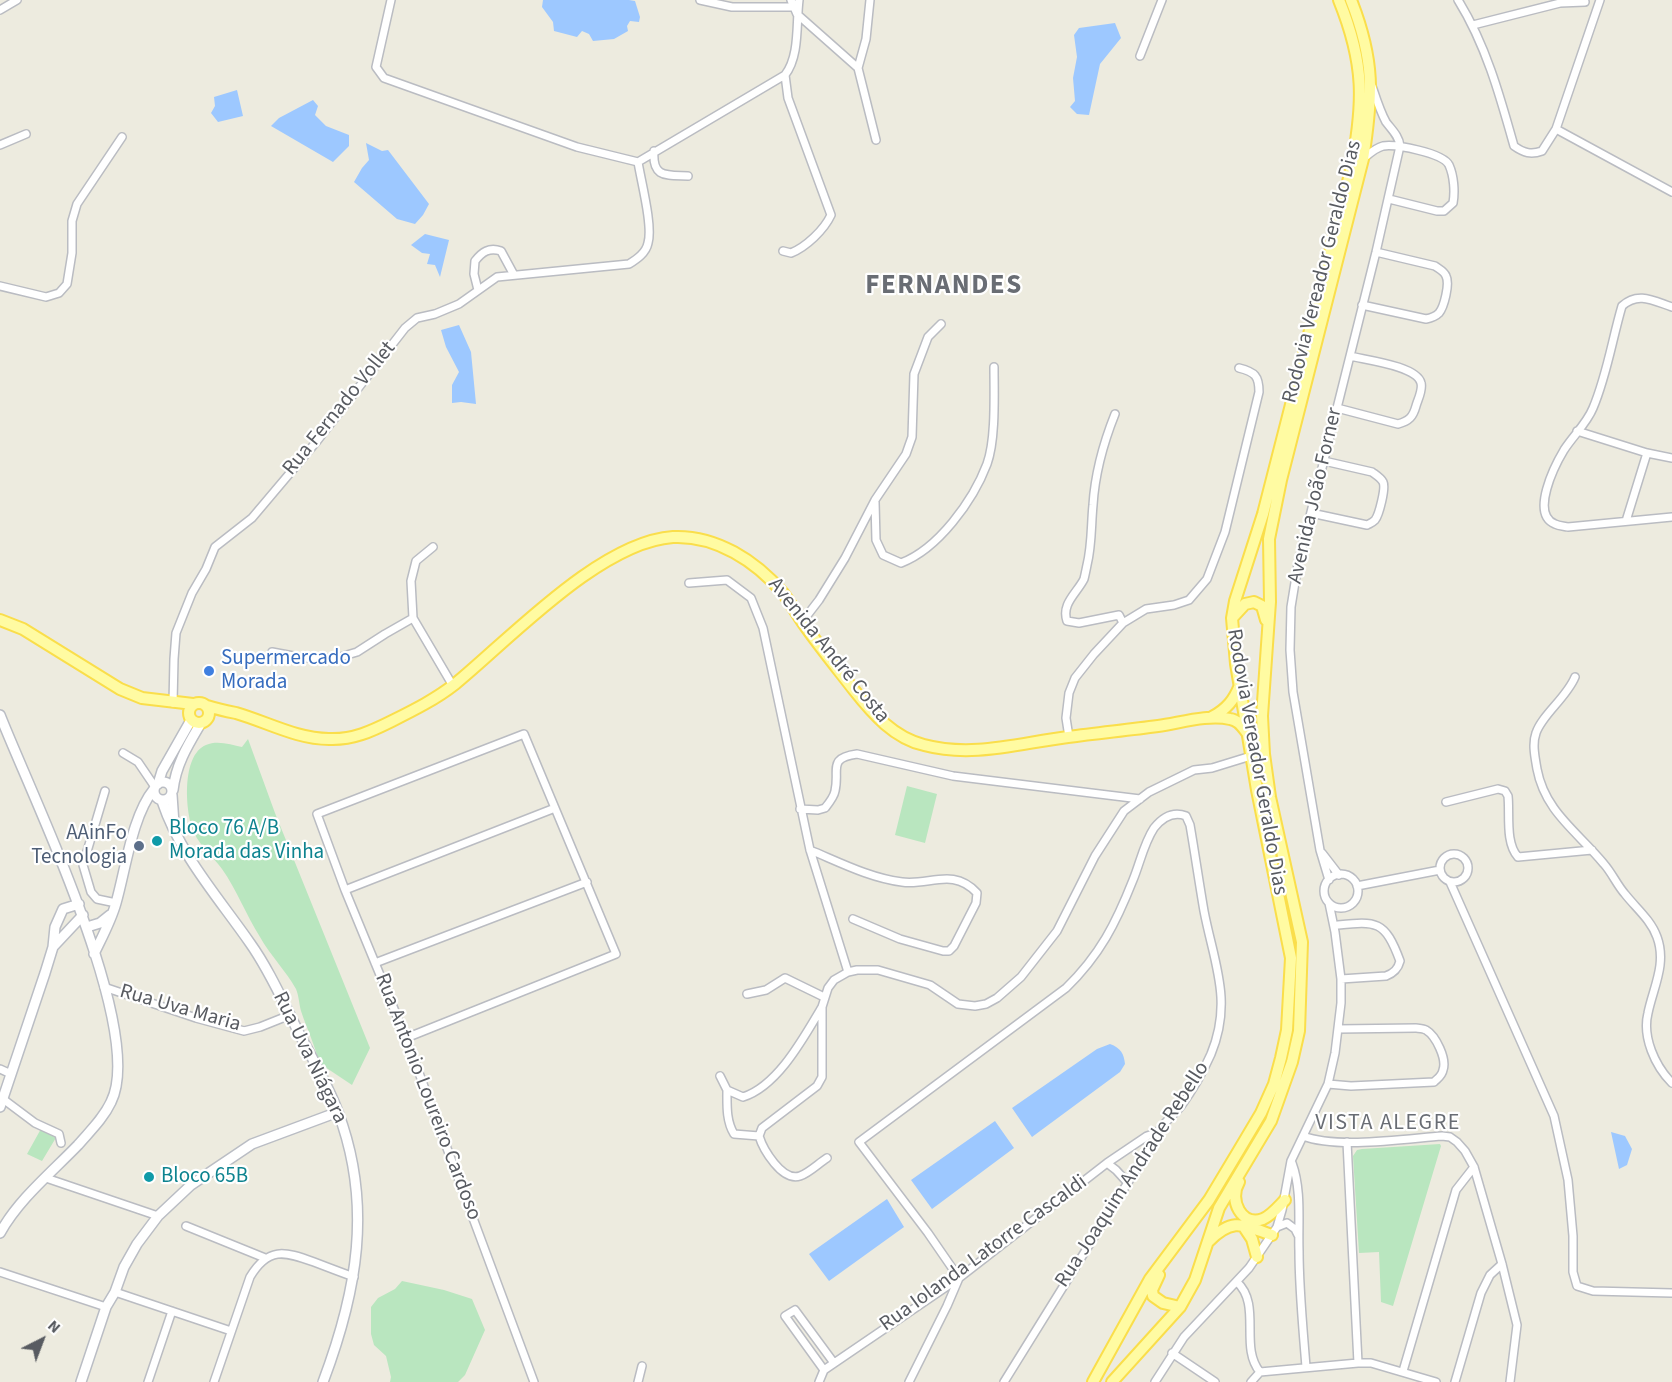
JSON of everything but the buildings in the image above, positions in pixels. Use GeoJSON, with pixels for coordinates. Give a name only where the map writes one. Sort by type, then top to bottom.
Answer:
{"type":"FeatureCollection","features":[{"type":"Feature","properties":{"kind":"main road","name":"Rodovia Vereador Geraldo Dias"},"geometry":{"type":"LineString","coordinates":[[1093,1382],[1136,1301],[1209,1200],[1261,1113],[1274,1084],[1287,1030],[1291,958],[1251,756],[1232,618],[1234,601],[1263,514],[1351,170],[1358,132],[1361,107],[1356,50],[1339,0]]}},
{"type":"Feature","properties":{"kind":"main road","name":"Rodovia Vereador Geraldo Dias"},"geometry":{"type":"LineString","coordinates":[[1112,1382],[1180,1307],[1195,1280],[1219,1208],[1271,1121],[1292,1062],[1299,1031],[1302,942],[1270,797],[1264,754],[1262,716],[1269,638],[1269,539],[1363,159],[1370,111],[1371,80],[1367,49],[1351,0]]}},
{"type":"Feature","properties":{"kind":"main road","name":"Avenida André Costa"},"geometry":{"type":"LineString","coordinates":[[195,716],[202,702],[207,706],[307,736],[328,739],[348,738],[368,733],[429,702],[453,686],[561,594],[606,560],[630,548],[674,537],[711,543],[741,556],[771,580],[884,725],[919,744],[934,748],[991,750],[1209,718],[1232,719],[1248,734]]}},
{"type":"Feature","properties":{"kind":"main road"},"geometry":{"type":"LineString","coordinates":[[1232,618],[1245,604],[1250,602],[1259,604],[1265,611],[1269,638]]}},
{"type":"Feature","properties":{"kind":"main road"},"geometry":{"type":"LineString","coordinates":[[0,620],[23,629],[120,689],[142,698],[175,703],[195,716],[227,711]]}},
{"type":"Feature","properties":{"kind":"main road","name":"Avenida André Costa"},"geometry":{"type":"LineString","coordinates":[[1209,718],[1222,712],[1232,703],[1240,684]]}},
{"type":"Feature","properties":{"kind":"main road"},"geometry":{"type":"LineString","coordinates":[[195,716],[209,713],[207,706]]}},
{"type":"Feature","properties":{"kind":"main road"},"geometry":{"type":"LineString","coordinates":[[1245,1163],[1244,1174],[1234,1194],[1234,1202],[1244,1216],[1260,1220],[1284,1205]]}},
{"type":"Feature","properties":{"kind":"main road"},"geometry":{"type":"LineString","coordinates":[[1205,1246],[1222,1228],[1233,1225],[1274,1231]]}},
{"type":"Feature","properties":{"kind":"main road"},"geometry":{"type":"LineString","coordinates":[[1244,1227],[1252,1239],[1257,1257]]}},
{"type":"Feature","properties":{"kind":"main road"},"geometry":{"type":"LineString","coordinates":[[1165,1258],[1164,1266],[1154,1283],[1153,1296],[1163,1304],[1180,1307]]}},
{"type":"Feature","properties":{"kind":"street"},"geometry":{"type":"LineString","coordinates":[[0,10],[17,0]]}},
{"type":"Feature","properties":{"kind":"street"},"geometry":{"type":"LineString","coordinates":[[390,0],[376,67],[384,78],[577,147],[638,162],[784,75],[790,68],[794,52],[794,7],[799,0]]}},
{"type":"Feature","properties":{"kind":"street"},"geometry":{"type":"LineString","coordinates":[[699,0],[732,7],[794,7],[858,68]]}},
{"type":"Feature","properties":{"kind":"street"},"geometry":{"type":"LineString","coordinates":[[870,0],[866,39],[858,68],[876,140]]}},
{"type":"Feature","properties":{"kind":"street"},"geometry":{"type":"LineString","coordinates":[[1140,56],[1162,0]]}},
{"type":"Feature","properties":{"kind":"street"},"geometry":{"type":"LineString","coordinates":[[1458,0],[1473,25],[1494,78],[1514,146],[1523,152],[1533,154],[1542,151],[1556,129],[1600,0]]}},
{"type":"Feature","properties":{"kind":"street"},"geometry":{"type":"LineString","coordinates":[[1473,25],[1560,3],[1585,1],[1596,11]]}},
{"type":"Feature","properties":{"kind":"street"},"geometry":{"type":"LineString","coordinates":[[783,251],[791,253],[805,244],[828,221],[831,214],[788,98],[784,75]]}},
{"type":"Feature","properties":{"kind":"street"},"geometry":{"type":"LineString","coordinates":[[1371,80],[1382,112],[1399,140],[1400,146]]}},
{"type":"Feature","properties":{"kind":"street"},"geometry":{"type":"LineString","coordinates":[[1556,129],[1672,192]]}},
{"type":"Feature","properties":{"kind":"street"},"geometry":{"type":"LineString","coordinates":[[0,145],[27,134]]}},
{"type":"Feature","properties":{"kind":"street"},"geometry":{"type":"LineString","coordinates":[[0,286],[46,297],[58,293],[67,284],[72,253],[72,221],[77,204],[122,137]]}},
{"type":"Feature","properties":{"kind":"street"},"geometry":{"type":"LineString","coordinates":[[1363,159],[1379,147],[1400,146],[1441,157],[1446,161],[1451,171],[1454,192],[1453,203],[1444,211],[1389,200]]}},
{"type":"Feature","properties":{"kind":"street","name":"Avenida João Forner"},"geometry":{"type":"LineString","coordinates":[[1329,880],[1320,850],[1293,692],[1290,650],[1292,607],[1298,564],[1389,200],[1400,146]]}},
{"type":"Feature","properties":{"kind":"street"},"geometry":{"type":"LineString","coordinates":[[654,151],[655,170],[660,173],[688,176]]}},
{"type":"Feature","properties":{"kind":"street","name":"Rua Fernado Vollet"},"geometry":{"type":"LineString","coordinates":[[175,703],[174,659],[177,633],[192,593],[215,547],[252,518],[317,441],[405,328],[417,318],[435,314],[459,303],[497,277],[629,264],[637,259],[644,252],[650,230],[638,162]]}},
{"type":"Feature","properties":{"kind":"street"},"geometry":{"type":"LineString","coordinates":[[478,290],[474,274],[475,261],[485,251],[494,249],[501,251],[514,274]]}},
{"type":"Feature","properties":{"kind":"street"},"geometry":{"type":"LineString","coordinates":[[1362,305],[1426,319],[1433,317],[1442,308],[1447,282],[1442,271],[1435,267],[1376,252]]}},
{"type":"Feature","properties":{"kind":"street"},"geometry":{"type":"LineString","coordinates":[[1672,307],[1637,297],[1629,299],[1622,306],[1600,391],[1592,411],[1564,451],[1552,476],[1543,510],[1554,524],[1568,527],[1672,517]]}},
{"type":"Feature","properties":{"kind":"street"},"geometry":{"type":"LineString","coordinates":[[802,622],[819,600],[845,558],[874,500],[906,454],[912,437],[914,374],[928,337],[941,324]]}},
{"type":"Feature","properties":{"kind":"street"},"geometry":{"type":"LineString","coordinates":[[1336,408],[1398,424],[1410,419],[1414,414],[1422,386],[1420,379],[1410,370],[1350,356]]}},
{"type":"Feature","properties":{"kind":"street"},"geometry":{"type":"LineString","coordinates":[[874,500],[876,540],[883,555],[901,563],[916,558],[948,528],[970,496],[987,463],[993,420],[994,367]]}},
{"type":"Feature","properties":{"kind":"street"},"geometry":{"type":"LineString","coordinates":[[1069,737],[1066,718],[1069,693],[1075,678],[1123,623],[1146,609],[1174,605],[1189,600],[1207,579],[1225,532],[1259,392],[1257,378],[1251,371],[1239,368]]}},
{"type":"Feature","properties":{"kind":"street"},"geometry":{"type":"LineString","coordinates":[[1115,414],[1098,466],[1088,561],[1084,578],[1068,603],[1065,615],[1067,621],[1079,623],[1119,615],[1123,623]]}},
{"type":"Feature","properties":{"kind":"street"},"geometry":{"type":"LineString","coordinates":[[1578,431],[1647,453],[1672,458]]}},
{"type":"Feature","properties":{"kind":"street"},"geometry":{"type":"LineString","coordinates":[[1626,521],[1647,453]]}},
{"type":"Feature","properties":{"kind":"street"},"geometry":{"type":"LineString","coordinates":[[1311,513],[1367,525],[1377,517],[1380,508],[1384,489],[1383,482],[1378,476],[1372,472],[1324,462]]}},
{"type":"Feature","properties":{"kind":"street"},"geometry":{"type":"LineString","coordinates":[[433,547],[416,561],[411,581],[413,618],[453,686]]}},
{"type":"Feature","properties":{"kind":"street"},"geometry":{"type":"LineString","coordinates":[[689,583],[727,580],[751,598],[764,628],[800,809],[848,972]]}},
{"type":"Feature","properties":{"kind":"street"},"geometry":{"type":"LineString","coordinates":[[272,652],[304,658],[337,658],[357,652],[413,618]]}},
{"type":"Feature","properties":{"kind":"street"},"geometry":{"type":"LineString","coordinates":[[1575,677],[1571,688],[1536,731],[1534,745],[1538,771],[1548,799],[1557,815],[1606,866],[1623,893],[1652,927],[1658,939],[1661,962],[1646,1025],[1651,1048],[1659,1066],[1672,1083]]}},
{"type":"Feature","properties":{"kind":"street"},"geometry":{"type":"LineString","coordinates":[[0,716],[88,930],[116,1035],[118,1060],[117,1082],[112,1100],[100,1121],[18,1206],[0,1233]]}},
{"type":"Feature","properties":{"kind":"street"},"geometry":{"type":"LineString","coordinates":[[157,792],[162,771],[195,716]]}},
{"type":"Feature","properties":{"kind":"street","name":"Rua Uva Niágara"},"geometry":{"type":"LineString","coordinates":[[174,830],[172,793],[174,776],[195,716]]}},
{"type":"Feature","properties":{"kind":"street","name":"Rua Antonio Loureiro Cardoso"},"geometry":{"type":"LineString","coordinates":[[534,1382],[406,1038],[345,890],[317,814],[524,734],[555,808]]}},
{"type":"Feature","properties":{"kind":"street"},"geometry":{"type":"LineString","coordinates":[[94,954],[116,903],[138,818],[147,798],[157,792],[167,783],[172,793],[168,800],[157,792],[138,762],[123,753]]}},
{"type":"Feature","properties":{"kind":"street"},"geometry":{"type":"LineString","coordinates":[[800,809],[825,808],[836,790],[838,760],[857,754],[953,776],[1140,799]]}},
{"type":"Feature","properties":{"kind":"street"},"geometry":{"type":"LineString","coordinates":[[827,1158],[800,1176],[793,1177],[777,1167],[768,1157],[759,1136],[762,1128],[817,1086],[822,1077],[822,1007],[828,988],[834,980],[857,969],[878,970],[930,985],[958,1004],[975,1006],[986,1004],[997,998],[1021,977],[1057,931],[1095,856],[1124,811],[1149,792],[1194,770],[1212,768],[1251,756]]}},
{"type":"Feature","properties":{"kind":"street"},"geometry":{"type":"LineString","coordinates":[[1446,802],[1498,789],[1504,791],[1508,796],[1510,840],[1514,853],[1518,857],[1592,850]]}},
{"type":"Feature","properties":{"kind":"street"},"geometry":{"type":"LineString","coordinates":[[105,791],[83,865],[91,892],[97,899],[116,903]]}},
{"type":"Feature","properties":{"kind":"street","name":"Rua Uva Niágara"},"geometry":{"type":"LineString","coordinates":[[157,792],[186,854],[261,961],[290,1015],[338,1112],[352,1161],[356,1189],[357,1240],[354,1277],[343,1324],[323,1382]]}},
{"type":"Feature","properties":{"kind":"street"},"geometry":{"type":"LineString","coordinates":[[345,890],[555,808],[587,882],[616,954],[406,1038]]}},
{"type":"Feature","properties":{"kind":"street","name":"Rua Joaquim Andrade Rebello"},"geometry":{"type":"LineString","coordinates":[[959,1278],[859,1142],[1076,979],[1096,955],[1113,928],[1155,828],[1171,815],[1186,816],[1190,825],[1204,912],[1222,992],[1221,1025],[1210,1055],[1192,1089],[1156,1134],[1154,1142],[1004,1382]]}},
{"type":"Feature","properties":{"kind":"street"},"geometry":{"type":"LineString","coordinates":[[810,849],[852,868],[903,883],[940,878],[955,880],[970,886],[976,893],[975,903],[950,951],[900,939],[853,919]]}},
{"type":"Feature","properties":{"kind":"street","name":"Avenida João Forner"},"geometry":{"type":"LineString","coordinates":[[1320,850],[1339,875]]}},
{"type":"Feature","properties":{"kind":"street"},"geometry":{"type":"LineString","coordinates":[[1456,895],[1468,866],[1463,857],[1458,854],[1447,856],[1440,864],[1440,870],[1445,879],[1450,882],[1554,1116],[1568,1180],[1573,1236],[1573,1272],[1577,1286],[1593,1291],[1672,1293]]}},
{"type":"Feature","properties":{"kind":"street"},"geometry":{"type":"LineString","coordinates":[[1357,886],[1440,870]]}},
{"type":"Feature","properties":{"kind":"street"},"geometry":{"type":"LineString","coordinates":[[1155,1382],[1184,1337],[1237,1282],[1274,1231],[1284,1205],[1291,1161],[1328,1084],[1338,1029],[1341,978],[1336,928],[1325,893],[1329,880],[1339,875],[1350,877],[1357,886],[1358,893],[1355,900],[1343,908],[1329,903]]}},
{"type":"Feature","properties":{"kind":"street"},"geometry":{"type":"LineString","coordinates":[[1450,882],[1461,880]]}},
{"type":"Feature","properties":{"kind":"street"},"geometry":{"type":"LineString","coordinates":[[375,963],[587,882]]}},
{"type":"Feature","properties":{"kind":"street"},"geometry":{"type":"LineString","coordinates":[[61,1143],[59,1134],[1,1103],[4,1083],[11,1074],[53,947],[55,927],[71,886]]}},
{"type":"Feature","properties":{"kind":"street"},"geometry":{"type":"LineString","coordinates":[[63,909],[78,904]]}},
{"type":"Feature","properties":{"kind":"street"},"geometry":{"type":"LineString","coordinates":[[1336,928],[1343,908]]}},
{"type":"Feature","properties":{"kind":"street"},"geometry":{"type":"LineString","coordinates":[[67,930],[88,930],[112,914]]}},
{"type":"Feature","properties":{"kind":"street"},"geometry":{"type":"LineString","coordinates":[[53,947],[82,915]]}},
{"type":"Feature","properties":{"kind":"street"},"geometry":{"type":"LineString","coordinates":[[1336,928],[1369,922],[1377,924],[1384,930],[1400,961],[1393,973],[1386,976],[1341,978]]}},
{"type":"Feature","properties":{"kind":"street"},"geometry":{"type":"LineString","coordinates":[[747,994],[766,990],[785,978],[824,997]]}},
{"type":"Feature","properties":{"kind":"street","name":"Rua Uva Maria"},"geometry":{"type":"LineString","coordinates":[[104,987],[196,1018],[244,1031],[290,1015]]}},
{"type":"Feature","properties":{"kind":"street"},"geometry":{"type":"LineString","coordinates":[[727,1090],[740,1097],[746,1097],[764,1085],[784,1065],[822,1007]]}},
{"type":"Feature","properties":{"kind":"street"},"geometry":{"type":"LineString","coordinates":[[1328,1084],[1351,1086],[1434,1082],[1441,1076],[1444,1068],[1444,1059],[1433,1037],[1425,1030],[1416,1028],[1338,1029]]}},
{"type":"Feature","properties":{"kind":"street"},"geometry":{"type":"LineString","coordinates":[[0,1069],[11,1074]]}},
{"type":"Feature","properties":{"kind":"street"},"geometry":{"type":"LineString","coordinates":[[720,1076],[727,1090],[729,1120],[734,1134],[759,1136]]}},
{"type":"Feature","properties":{"kind":"street"},"geometry":{"type":"LineString","coordinates":[[81,1382],[106,1307],[115,1292],[124,1267],[137,1244],[158,1216],[191,1185],[252,1144],[338,1112]]}},
{"type":"Feature","properties":{"kind":"street","name":"Rua Iolanda Latorre Cascaldi"},"geometry":{"type":"LineString","coordinates":[[824,1370],[959,1278],[1107,1163],[1147,1136],[1156,1134]]}},
{"type":"Feature","properties":{"kind":"street"},"geometry":{"type":"LineString","coordinates":[[1303,1136],[1318,1142],[1450,1137],[1465,1151],[1474,1167],[1502,1264],[1516,1325],[1510,1382]]}},
{"type":"Feature","properties":{"kind":"street"},"geometry":{"type":"LineString","coordinates":[[1347,1142],[1359,1363]]}},
{"type":"Feature","properties":{"kind":"street"},"geometry":{"type":"LineString","coordinates":[[1291,1161],[1296,1174],[1306,1367]]}},
{"type":"Feature","properties":{"kind":"street"},"geometry":{"type":"LineString","coordinates":[[1107,1163],[1127,1182]]}},
{"type":"Feature","properties":{"kind":"street"},"geometry":{"type":"LineString","coordinates":[[1403,1371],[1456,1190],[1474,1167]]}},
{"type":"Feature","properties":{"kind":"street"},"geometry":{"type":"LineString","coordinates":[[46,1178],[158,1216]]}},
{"type":"Feature","properties":{"kind":"street"},"geometry":{"type":"LineString","coordinates":[[1284,1205],[1299,1218]]}},
{"type":"Feature","properties":{"kind":"street"},"geometry":{"type":"LineString","coordinates":[[1274,1231],[1287,1223],[1291,1225],[1299,1239]]}},
{"type":"Feature","properties":{"kind":"street"},"geometry":{"type":"LineString","coordinates":[[186,1226],[266,1258]]}},
{"type":"Feature","properties":{"kind":"street"},"geometry":{"type":"LineString","coordinates":[[214,1382],[250,1277],[266,1258],[276,1253],[290,1253],[354,1277]]}},
{"type":"Feature","properties":{"kind":"street"},"geometry":{"type":"LineString","coordinates":[[1455,1382],[1481,1293],[1490,1275],[1502,1264]]}},
{"type":"Feature","properties":{"kind":"street"},"geometry":{"type":"LineString","coordinates":[[0,1272],[106,1307]]}},
{"type":"Feature","properties":{"kind":"street"},"geometry":{"type":"LineString","coordinates":[[909,1382],[959,1278]]}},
{"type":"Feature","properties":{"kind":"street"},"geometry":{"type":"LineString","coordinates":[[1237,1282],[1248,1301],[1251,1352],[1254,1365],[1260,1372]]}},
{"type":"Feature","properties":{"kind":"street"},"geometry":{"type":"LineString","coordinates":[[115,1292],[231,1331]]}},
{"type":"Feature","properties":{"kind":"street"},"geometry":{"type":"LineString","coordinates":[[819,1382],[824,1370],[785,1317],[795,1310],[834,1363]]}},
{"type":"Feature","properties":{"kind":"street"},"geometry":{"type":"LineString","coordinates":[[148,1382],[172,1311]]}},
{"type":"Feature","properties":{"kind":"street"},"geometry":{"type":"LineString","coordinates":[[1172,1353],[1215,1382]]}},
{"type":"Feature","properties":{"kind":"street"},"geometry":{"type":"LineString","coordinates":[[1251,1382],[1260,1372],[1371,1363],[1436,1382]]}},
{"type":"Feature","properties":{"kind":"street"},"geometry":{"type":"LineString","coordinates":[[638,1382],[642,1366]]}},
{"type":"Feature","properties":{"kind":"green space"},"geometry":{"type":"Polygon","coordinates":[[[248,739],[275,813],[370,1048],[352,1085],[319,1063],[296,989],[264,944],[227,877],[200,843],[191,824],[187,785],[192,760],[198,751],[206,745],[215,743],[242,747],[248,739]]]}},
{"type":"Feature","properties":{"kind":"green space"},"geometry":{"type":"Polygon","coordinates":[[[907,786],[937,794],[925,843],[895,835],[907,786]]]}},
{"type":"Feature","properties":{"kind":"green space"},"geometry":{"type":"Polygon","coordinates":[[[42,1127],[57,1136],[42,1161],[27,1154],[42,1127]]]}},
{"type":"Feature","properties":{"kind":"green space"},"geometry":{"type":"Polygon","coordinates":[[[1440,1144],[1393,1306],[1381,1302],[1379,1252],[1359,1253],[1353,1156],[1357,1150],[1362,1149],[1440,1144]]]}},
{"type":"Feature","properties":{"kind":"green space"},"geometry":{"type":"Polygon","coordinates":[[[402,1281],[472,1299],[485,1330],[465,1375],[458,1382],[390,1382],[386,1356],[374,1345],[371,1334],[371,1307],[378,1298],[395,1289],[402,1281]]]}},
{"type":"Feature","properties":{"kind":"water"},"geometry":{"type":"Polygon","coordinates":[[[543,0],[635,1],[640,17],[639,22],[630,21],[627,26],[628,31],[614,39],[593,41],[589,34],[582,31],[577,37],[554,31],[553,22],[542,7],[543,0]]]}},
{"type":"Feature","properties":{"kind":"water"},"geometry":{"type":"Polygon","coordinates":[[[1115,23],[1121,38],[1100,64],[1089,115],[1077,114],[1070,107],[1075,101],[1073,78],[1077,57],[1074,35],[1079,28],[1115,23]]]}},
{"type":"Feature","properties":{"kind":"water"},"geometry":{"type":"Polygon","coordinates":[[[237,90],[243,116],[218,122],[211,113],[215,106],[214,97],[237,90]]]}},
{"type":"Feature","properties":{"kind":"water"},"geometry":{"type":"Polygon","coordinates":[[[313,100],[318,106],[315,115],[326,126],[349,135],[349,146],[333,162],[271,126],[279,118],[313,100]]]}},
{"type":"Feature","properties":{"kind":"water"},"geometry":{"type":"Polygon","coordinates":[[[366,143],[382,151],[388,150],[429,204],[415,224],[397,219],[354,182],[369,160],[366,143]]]}},
{"type":"Feature","properties":{"kind":"water"},"geometry":{"type":"Polygon","coordinates":[[[425,234],[449,240],[440,277],[435,265],[427,264],[430,254],[422,253],[411,245],[425,234]]]}},
{"type":"Feature","properties":{"kind":"water"},"geometry":{"type":"Polygon","coordinates":[[[459,325],[471,352],[476,404],[452,403],[452,385],[459,372],[446,347],[441,330],[459,325]]]}},
{"type":"Feature","properties":{"kind":"water"},"geometry":{"type":"Polygon","coordinates":[[[1110,1044],[1119,1049],[1124,1057],[1125,1064],[1120,1072],[1032,1137],[1012,1108],[1097,1049],[1110,1044]]]}},
{"type":"Feature","properties":{"kind":"water"},"geometry":{"type":"Polygon","coordinates":[[[995,1121],[1014,1148],[932,1209],[911,1180],[995,1121]]]}},
{"type":"Feature","properties":{"kind":"water"},"geometry":{"type":"Polygon","coordinates":[[[1611,1132],[1625,1136],[1632,1149],[1627,1165],[1619,1169],[1611,1132]]]}},
{"type":"Feature","properties":{"kind":"water"},"geometry":{"type":"Polygon","coordinates":[[[887,1199],[904,1227],[829,1281],[809,1254],[887,1199]]]}},
{"type":"Feature","properties":{"kind":"place","name":"Supermercado Morada"},"geometry":{"type":"Point","coordinates":[209,671]}},
{"type":"Feature","properties":{"kind":"place","name":"Bloco 76 A/B Morada das Vinha"},"geometry":{"type":"Point","coordinates":[157,841]}},
{"type":"Feature","properties":{"kind":"place","name":"AAinFo Tecnologia"},"geometry":{"type":"Point","coordinates":[139,846]}},
{"type":"Feature","properties":{"kind":"place","name":"Bloco 65B"},"geometry":{"type":"Point","coordinates":[149,1177]}},
{"type":"Feature","properties":{"kind":"district","name":"FERNANDES"},"geometry":{"type":"Point","coordinates":[944,287]}},
{"type":"Feature","properties":{"kind":"district","name":"VISTA ALEGRE"},"geometry":{"type":"Point","coordinates":[1388,1124]}}]}
